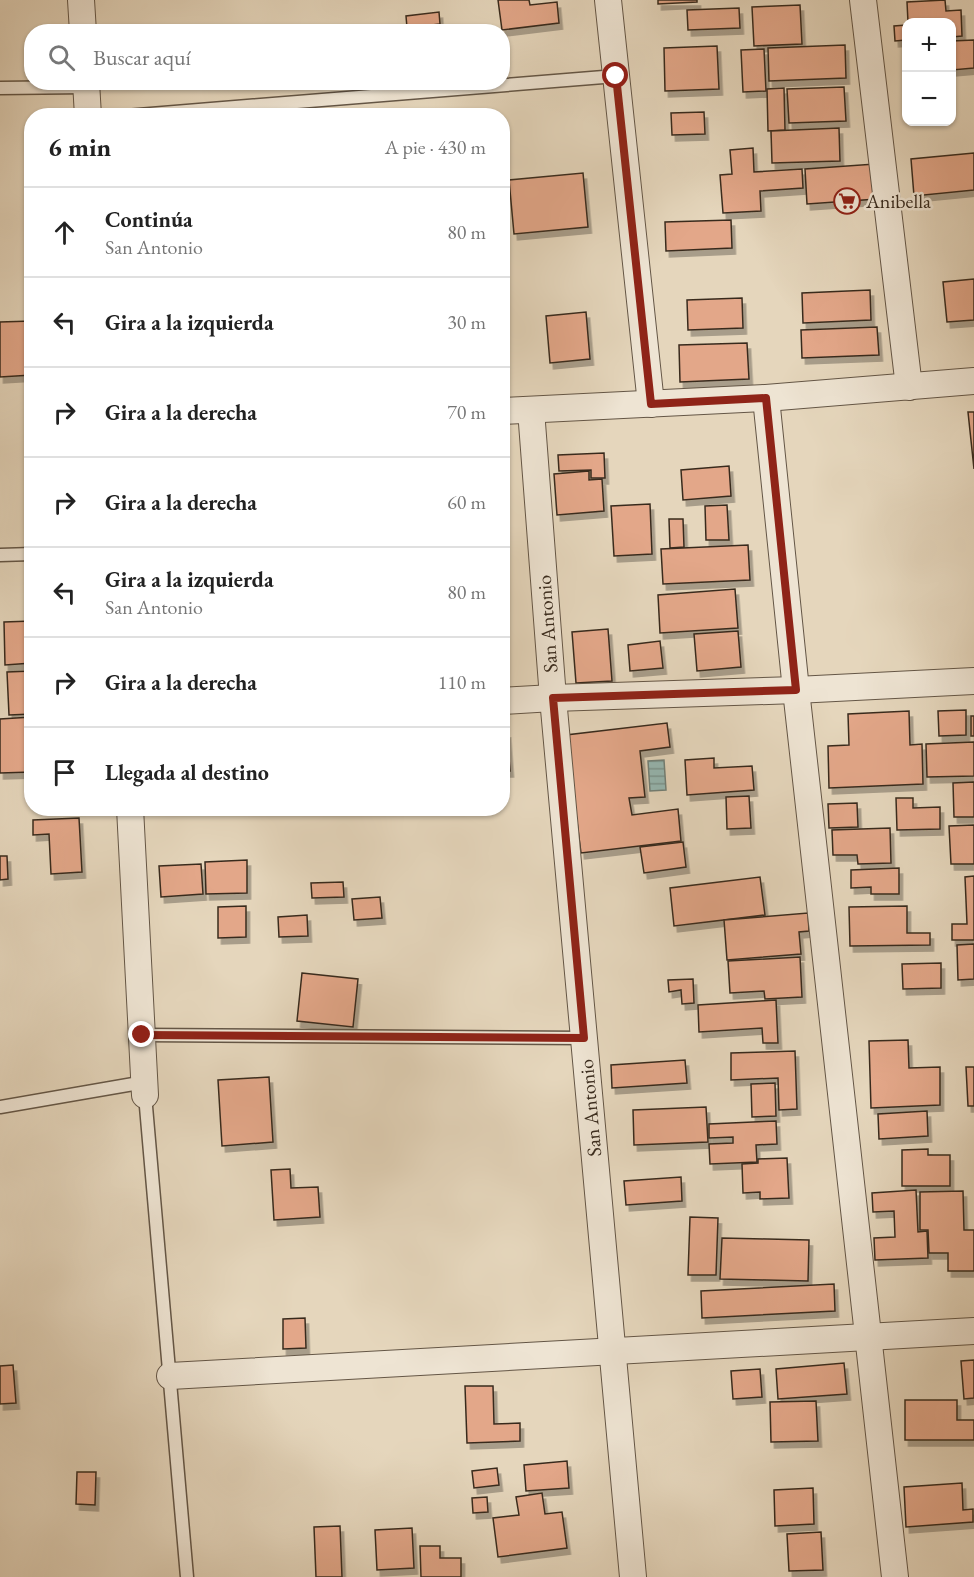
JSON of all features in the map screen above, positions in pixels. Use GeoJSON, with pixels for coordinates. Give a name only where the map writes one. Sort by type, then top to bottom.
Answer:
{"type":"FeatureCollection","features":[{"type":"Feature","properties":{"kind":"street"},"geometry":{"type":"LineString","coordinates":[[81,0],[82,24]]}},
{"type":"Feature","properties":{"kind":"street"},"geometry":{"type":"LineString","coordinates":[[608,0],[651,404]]}},
{"type":"Feature","properties":{"kind":"street"},"geometry":{"type":"LineString","coordinates":[[863,0],[909,387]]}},
{"type":"Feature","properties":{"kind":"street"},"geometry":{"type":"LineString","coordinates":[[86,90],[87,108]]}},
{"type":"Feature","properties":{"kind":"street"},"geometry":{"type":"LineString","coordinates":[[510,411],[766,398],[974,381]]}},
{"type":"Feature","properties":{"kind":"street"},"geometry":{"type":"LineString","coordinates":[[766,398],[796,690],[895,1577]]}},
{"type":"Feature","properties":{"kind":"street","name":"San Antonio"},"geometry":{"type":"LineString","coordinates":[[531,410],[553,698],[633,1577]]}},
{"type":"Feature","properties":{"kind":"street"},"geometry":{"type":"LineString","coordinates":[[510,701],[974,681]]}},
{"type":"Feature","properties":{"kind":"street"},"geometry":{"type":"LineString","coordinates":[[129,816],[145,1088]]}},
{"type":"Feature","properties":{"kind":"street"},"geometry":{"type":"LineString","coordinates":[[170,1376],[974,1331]]}},
{"type":"Feature","properties":{"kind":"lane"},"geometry":{"type":"LineString","coordinates":[[510,85],[616,76]]}},
{"type":"Feature","properties":{"kind":"lane"},"geometry":{"type":"LineString","coordinates":[[0,88],[24,87]]}},
{"type":"Feature","properties":{"kind":"lane"},"geometry":{"type":"LineString","coordinates":[[224,108],[444,90]]}},
{"type":"Feature","properties":{"kind":"lane"},"geometry":{"type":"LineString","coordinates":[[0,555],[24,554]]}},
{"type":"Feature","properties":{"kind":"lane"},"geometry":{"type":"LineString","coordinates":[[142,1035],[584,1038]]}},
{"type":"Feature","properties":{"kind":"lane"},"geometry":{"type":"LineString","coordinates":[[0,1107],[145,1088],[186,1577]]}},
{"type":"Feature","properties":{"kind":"water"},"geometry":{"type":"Polygon","coordinates":[[[664,760],[666,790],[650,791],[648,761],[664,760]]]}},
{"type":"Feature","properties":{"kind":"building"},"geometry":{"type":"Polygon","coordinates":[[[498,0],[529,0],[530,5],[557,2],[559,23],[510,29],[510,24],[501,24],[498,0]]]}},
{"type":"Feature","properties":{"kind":"building"},"geometry":{"type":"Polygon","coordinates":[[[658,0],[697,0],[697,2],[658,4],[658,0]]]}},
{"type":"Feature","properties":{"kind":"building"},"geometry":{"type":"Polygon","coordinates":[[[945,0],[946,11],[961,10],[962,36],[956,37],[956,18],[908,18],[907,2],[945,0]]]}},
{"type":"Feature","properties":{"kind":"building"},"geometry":{"type":"Polygon","coordinates":[[[800,5],[802,44],[754,46],[752,7],[800,5]]]}},
{"type":"Feature","properties":{"kind":"building"},"geometry":{"type":"Polygon","coordinates":[[[739,8],[740,28],[688,30],[687,10],[739,8]]]}},
{"type":"Feature","properties":{"kind":"building"},"geometry":{"type":"Polygon","coordinates":[[[439,12],[440,24],[407,24],[406,16],[439,12]]]}},
{"type":"Feature","properties":{"kind":"building"},"geometry":{"type":"Polygon","coordinates":[[[902,25],[902,40],[895,41],[894,26],[902,25]]]}},
{"type":"Feature","properties":{"kind":"building"},"geometry":{"type":"Polygon","coordinates":[[[974,40],[974,68],[956,70],[956,41],[974,40]]]}},
{"type":"Feature","properties":{"kind":"building"},"geometry":{"type":"Polygon","coordinates":[[[845,45],[846,78],[769,81],[768,48],[845,45]]]}},
{"type":"Feature","properties":{"kind":"building"},"geometry":{"type":"Polygon","coordinates":[[[717,46],[719,89],[665,91],[664,48],[717,46]]]}},
{"type":"Feature","properties":{"kind":"building"},"geometry":{"type":"Polygon","coordinates":[[[764,49],[766,91],[743,92],[741,50],[764,49]]]}},
{"type":"Feature","properties":{"kind":"building"},"geometry":{"type":"Polygon","coordinates":[[[844,87],[846,121],[789,123],[787,89],[844,87]]]}},
{"type":"Feature","properties":{"kind":"building"},"geometry":{"type":"Polygon","coordinates":[[[784,88],[785,130],[768,131],[767,89],[784,88]]]}},
{"type":"Feature","properties":{"kind":"building"},"geometry":{"type":"Polygon","coordinates":[[[704,112],[705,134],[672,135],[671,113],[704,112]]]}},
{"type":"Feature","properties":{"kind":"building"},"geometry":{"type":"Polygon","coordinates":[[[839,128],[840,161],[772,163],[771,131],[839,128]]]}},
{"type":"Feature","properties":{"kind":"building"},"geometry":{"type":"Polygon","coordinates":[[[753,148],[754,172],[802,169],[803,188],[760,191],[761,211],[723,213],[720,175],[732,174],[730,150],[753,148]]]}},
{"type":"Feature","properties":{"kind":"building"},"geometry":{"type":"Polygon","coordinates":[[[974,153],[974,190],[914,196],[911,159],[974,153]]]}},
{"type":"Feature","properties":{"kind":"building"},"geometry":{"type":"Polygon","coordinates":[[[875,164],[877,199],[807,204],[805,169],[875,164]]]}},
{"type":"Feature","properties":{"kind":"building"},"geometry":{"type":"Polygon","coordinates":[[[583,173],[588,227],[514,234],[510,180],[583,173]]]}},
{"type":"Feature","properties":{"kind":"building"},"geometry":{"type":"Polygon","coordinates":[[[731,220],[732,248],[666,251],[665,222],[731,220]]]}},
{"type":"Feature","properties":{"kind":"building"},"geometry":{"type":"Polygon","coordinates":[[[974,279],[974,320],[947,322],[943,282],[974,279]]]}},
{"type":"Feature","properties":{"kind":"building"},"geometry":{"type":"Polygon","coordinates":[[[870,290],[871,320],[803,323],[802,293],[870,290]]]}},
{"type":"Feature","properties":{"kind":"building"},"geometry":{"type":"Polygon","coordinates":[[[742,298],[743,328],[688,330],[687,300],[742,298]]]}},
{"type":"Feature","properties":{"kind":"building"},"geometry":{"type":"Polygon","coordinates":[[[586,312],[590,359],[550,363],[546,316],[586,312]]]}},
{"type":"Feature","properties":{"kind":"building"},"geometry":{"type":"Polygon","coordinates":[[[24,321],[24,376],[0,377],[0,322],[24,321]]]}},
{"type":"Feature","properties":{"kind":"building"},"geometry":{"type":"Polygon","coordinates":[[[877,327],[879,355],[802,358],[801,330],[877,327]]]}},
{"type":"Feature","properties":{"kind":"building"},"geometry":{"type":"Polygon","coordinates":[[[747,343],[749,379],[680,382],[679,345],[747,343]]]}},
{"type":"Feature","properties":{"kind":"building"},"geometry":{"type":"Polygon","coordinates":[[[968,412],[974,412],[974,469],[968,412]]]}},
{"type":"Feature","properties":{"kind":"building"},"geometry":{"type":"Polygon","coordinates":[[[604,453],[605,478],[591,478],[591,470],[559,471],[558,455],[604,453]]]}},
{"type":"Feature","properties":{"kind":"building"},"geometry":{"type":"Polygon","coordinates":[[[729,466],[731,496],[683,500],[681,470],[729,466]]]}},
{"type":"Feature","properties":{"kind":"building"},"geometry":{"type":"Polygon","coordinates":[[[589,471],[589,480],[602,479],[604,511],[557,515],[554,474],[589,471]]]}},
{"type":"Feature","properties":{"kind":"building"},"geometry":{"type":"Polygon","coordinates":[[[650,504],[652,554],[614,556],[611,506],[650,504]]]}},
{"type":"Feature","properties":{"kind":"building"},"geometry":{"type":"Polygon","coordinates":[[[727,505],[729,540],[706,540],[705,506],[727,505]]]}},
{"type":"Feature","properties":{"kind":"building"},"geometry":{"type":"Polygon","coordinates":[[[669,519],[683,519],[684,547],[670,548],[669,519]]]}},
{"type":"Feature","properties":{"kind":"building"},"geometry":{"type":"Polygon","coordinates":[[[748,545],[750,580],[663,584],[661,549],[748,545]]]}},
{"type":"Feature","properties":{"kind":"building"},"geometry":{"type":"Polygon","coordinates":[[[735,589],[738,628],[660,633],[658,595],[735,589]]]}},
{"type":"Feature","properties":{"kind":"building"},"geometry":{"type":"Polygon","coordinates":[[[24,621],[24,664],[5,665],[4,622],[24,621]]]}},
{"type":"Feature","properties":{"kind":"building"},"geometry":{"type":"Polygon","coordinates":[[[608,629],[612,681],[576,683],[572,632],[608,629]]]}},
{"type":"Feature","properties":{"kind":"building"},"geometry":{"type":"Polygon","coordinates":[[[738,631],[741,667],[697,671],[694,634],[738,631]]]}},
{"type":"Feature","properties":{"kind":"building"},"geometry":{"type":"Polygon","coordinates":[[[660,641],[663,668],[630,671],[628,645],[660,641]]]}},
{"type":"Feature","properties":{"kind":"building"},"geometry":{"type":"Polygon","coordinates":[[[24,671],[24,714],[9,715],[7,672],[24,671]]]}},
{"type":"Feature","properties":{"kind":"building"},"geometry":{"type":"Polygon","coordinates":[[[966,710],[966,735],[939,736],[938,711],[966,710]]]}},
{"type":"Feature","properties":{"kind":"building"},"geometry":{"type":"Polygon","coordinates":[[[909,711],[910,745],[922,744],[923,784],[829,788],[828,746],[849,745],[848,714],[909,711]]]}},
{"type":"Feature","properties":{"kind":"building"},"geometry":{"type":"Polygon","coordinates":[[[971,716],[974,716],[974,736],[971,736],[971,716]]]}},
{"type":"Feature","properties":{"kind":"building"},"geometry":{"type":"Polygon","coordinates":[[[24,718],[24,772],[0,773],[0,719],[24,718]]]}},
{"type":"Feature","properties":{"kind":"building"},"geometry":{"type":"Polygon","coordinates":[[[667,723],[670,747],[640,751],[645,797],[629,798],[632,815],[678,809],[681,841],[581,853],[566,735],[667,723]]]}},
{"type":"Feature","properties":{"kind":"building"},"geometry":{"type":"Polygon","coordinates":[[[974,742],[974,776],[927,777],[926,744],[974,742]]]}},
{"type":"Feature","properties":{"kind":"building"},"geometry":{"type":"Polygon","coordinates":[[[714,758],[714,768],[752,766],[754,790],[687,795],[685,760],[714,758]]]}},
{"type":"Feature","properties":{"kind":"building"},"geometry":{"type":"Polygon","coordinates":[[[974,782],[974,817],[954,817],[953,783],[974,782]]]}},
{"type":"Feature","properties":{"kind":"building"},"geometry":{"type":"Polygon","coordinates":[[[749,796],[751,828],[727,829],[726,797],[749,796]]]}},
{"type":"Feature","properties":{"kind":"building"},"geometry":{"type":"Polygon","coordinates":[[[896,798],[913,798],[913,808],[940,807],[940,829],[897,830],[896,798]]]}},
{"type":"Feature","properties":{"kind":"building"},"geometry":{"type":"Polygon","coordinates":[[[857,803],[858,827],[829,828],[828,804],[857,803]]]}},
{"type":"Feature","properties":{"kind":"building"},"geometry":{"type":"Polygon","coordinates":[[[79,818],[82,872],[51,874],[49,834],[33,835],[33,820],[79,818]]]}},
{"type":"Feature","properties":{"kind":"building"},"geometry":{"type":"Polygon","coordinates":[[[974,825],[974,864],[951,864],[949,826],[974,825]]]}},
{"type":"Feature","properties":{"kind":"building"},"geometry":{"type":"Polygon","coordinates":[[[890,828],[891,863],[858,864],[857,855],[833,855],[832,830],[890,828]]]}},
{"type":"Feature","properties":{"kind":"building"},"geometry":{"type":"Polygon","coordinates":[[[683,842],[686,867],[644,873],[640,847],[683,842]]]}},
{"type":"Feature","properties":{"kind":"building"},"geometry":{"type":"Polygon","coordinates":[[[0,856],[7,856],[8,879],[0,880],[0,856]]]}},
{"type":"Feature","properties":{"kind":"building"},"geometry":{"type":"Polygon","coordinates":[[[247,860],[247,893],[206,894],[205,862],[247,860]]]}},
{"type":"Feature","properties":{"kind":"building"},"geometry":{"type":"Polygon","coordinates":[[[201,864],[203,894],[161,897],[159,866],[201,864]]]}},
{"type":"Feature","properties":{"kind":"building"},"geometry":{"type":"Polygon","coordinates":[[[899,868],[899,894],[871,894],[871,887],[851,888],[851,870],[899,868]]]}},
{"type":"Feature","properties":{"kind":"building"},"geometry":{"type":"Polygon","coordinates":[[[974,876],[974,940],[952,940],[952,924],[967,924],[965,877],[974,876]]]}},
{"type":"Feature","properties":{"kind":"building"},"geometry":{"type":"Polygon","coordinates":[[[760,877],[765,915],[674,926],[670,888],[760,877]]]}},
{"type":"Feature","properties":{"kind":"building"},"geometry":{"type":"Polygon","coordinates":[[[343,882],[344,897],[312,898],[311,883],[343,882]]]}},
{"type":"Feature","properties":{"kind":"building"},"geometry":{"type":"Polygon","coordinates":[[[380,897],[382,918],[354,920],[352,899],[380,897]]]}},
{"type":"Feature","properties":{"kind":"building"},"geometry":{"type":"Polygon","coordinates":[[[246,906],[246,937],[218,938],[218,907],[246,906]]]}},
{"type":"Feature","properties":{"kind":"building"},"geometry":{"type":"Polygon","coordinates":[[[907,906],[907,933],[930,933],[930,945],[850,946],[849,907],[907,906]]]}},
{"type":"Feature","properties":{"kind":"building"},"geometry":{"type":"Polygon","coordinates":[[[808,913],[809,931],[799,932],[801,954],[727,960],[724,920],[808,913]]]}},
{"type":"Feature","properties":{"kind":"building"},"geometry":{"type":"Polygon","coordinates":[[[307,915],[308,936],[279,937],[278,917],[307,915]]]}},
{"type":"Feature","properties":{"kind":"building"},"geometry":{"type":"Polygon","coordinates":[[[974,944],[974,979],[958,980],[957,945],[974,944]]]}},
{"type":"Feature","properties":{"kind":"building"},"geometry":{"type":"Polygon","coordinates":[[[800,957],[802,997],[765,999],[764,991],[730,993],[728,961],[800,957]]]}},
{"type":"Feature","properties":{"kind":"building"},"geometry":{"type":"Polygon","coordinates":[[[941,963],[941,988],[903,989],[902,964],[941,963]]]}},
{"type":"Feature","properties":{"kind":"building"},"geometry":{"type":"Polygon","coordinates":[[[302,973],[358,979],[353,1027],[297,1021],[302,973]]]}},
{"type":"Feature","properties":{"kind":"building"},"geometry":{"type":"Polygon","coordinates":[[[693,979],[694,1003],[682,1004],[681,990],[669,992],[668,980],[693,979]]]}},
{"type":"Feature","properties":{"kind":"building"},"geometry":{"type":"Polygon","coordinates":[[[776,1000],[778,1043],[763,1043],[762,1028],[699,1032],[698,1005],[776,1000]]]}},
{"type":"Feature","properties":{"kind":"building"},"geometry":{"type":"Polygon","coordinates":[[[908,1040],[909,1068],[940,1067],[940,1105],[871,1108],[869,1041],[908,1040]]]}},
{"type":"Feature","properties":{"kind":"building"},"geometry":{"type":"Polygon","coordinates":[[[795,1051],[797,1109],[779,1110],[778,1078],[731,1080],[731,1053],[795,1051]]]}},
{"type":"Feature","properties":{"kind":"building"},"geometry":{"type":"Polygon","coordinates":[[[685,1060],[687,1083],[612,1088],[611,1065],[685,1060]]]}},
{"type":"Feature","properties":{"kind":"building"},"geometry":{"type":"Polygon","coordinates":[[[966,1067],[974,1067],[974,1106],[968,1106],[966,1067]]]}},
{"type":"Feature","properties":{"kind":"building"},"geometry":{"type":"Polygon","coordinates":[[[269,1077],[273,1142],[222,1146],[218,1080],[269,1077]]]}},
{"type":"Feature","properties":{"kind":"building"},"geometry":{"type":"Polygon","coordinates":[[[775,1083],[776,1116],[752,1117],[751,1084],[775,1083]]]}},
{"type":"Feature","properties":{"kind":"building"},"geometry":{"type":"Polygon","coordinates":[[[706,1107],[708,1142],[634,1145],[633,1110],[706,1107]]]}},
{"type":"Feature","properties":{"kind":"building"},"geometry":{"type":"Polygon","coordinates":[[[927,1111],[928,1136],[879,1139],[878,1114],[927,1111]]]}},
{"type":"Feature","properties":{"kind":"building"},"geometry":{"type":"Polygon","coordinates":[[[776,1121],[777,1144],[756,1145],[757,1162],[710,1164],[709,1144],[733,1143],[733,1137],[709,1138],[709,1124],[776,1121]]]}},
{"type":"Feature","properties":{"kind":"building"},"geometry":{"type":"Polygon","coordinates":[[[928,1149],[928,1155],[950,1155],[950,1186],[902,1186],[902,1150],[928,1149]]]}},
{"type":"Feature","properties":{"kind":"building"},"geometry":{"type":"Polygon","coordinates":[[[787,1158],[789,1198],[760,1199],[760,1192],[743,1193],[742,1164],[758,1163],[758,1159],[787,1158]]]}},
{"type":"Feature","properties":{"kind":"building"},"geometry":{"type":"Polygon","coordinates":[[[290,1169],[291,1188],[318,1187],[320,1217],[274,1220],[271,1170],[290,1169]]]}},
{"type":"Feature","properties":{"kind":"building"},"geometry":{"type":"Polygon","coordinates":[[[681,1177],[682,1201],[626,1205],[624,1181],[681,1177]]]}},
{"type":"Feature","properties":{"kind":"building"},"geometry":{"type":"Polygon","coordinates":[[[916,1190],[918,1232],[927,1231],[928,1258],[875,1260],[874,1238],[895,1237],[894,1211],[873,1212],[872,1193],[916,1190]]]}},
{"type":"Feature","properties":{"kind":"building"},"geometry":{"type":"Polygon","coordinates":[[[963,1191],[964,1230],[974,1230],[974,1271],[948,1271],[948,1253],[929,1253],[928,1230],[920,1230],[920,1192],[963,1191]]]}},
{"type":"Feature","properties":{"kind":"building"},"geometry":{"type":"Polygon","coordinates":[[[690,1217],[718,1218],[716,1275],[688,1275],[690,1217]]]}},
{"type":"Feature","properties":{"kind":"building"},"geometry":{"type":"Polygon","coordinates":[[[722,1238],[809,1240],[808,1281],[720,1279],[722,1238]]]}},
{"type":"Feature","properties":{"kind":"building"},"geometry":{"type":"Polygon","coordinates":[[[834,1284],[835,1311],[702,1318],[701,1291],[834,1284]]]}},
{"type":"Feature","properties":{"kind":"building"},"geometry":{"type":"Polygon","coordinates":[[[305,1318],[306,1348],[283,1349],[283,1319],[305,1318]]]}},
{"type":"Feature","properties":{"kind":"building"},"geometry":{"type":"Polygon","coordinates":[[[974,1360],[974,1398],[964,1399],[961,1361],[974,1360]]]}},
{"type":"Feature","properties":{"kind":"building"},"geometry":{"type":"Polygon","coordinates":[[[844,1363],[847,1394],[778,1399],[776,1369],[844,1363]]]}},
{"type":"Feature","properties":{"kind":"building"},"geometry":{"type":"Polygon","coordinates":[[[13,1365],[16,1403],[0,1404],[0,1366],[13,1365]]]}},
{"type":"Feature","properties":{"kind":"building"},"geometry":{"type":"Polygon","coordinates":[[[760,1369],[762,1397],[733,1399],[731,1371],[760,1369]]]}},
{"type":"Feature","properties":{"kind":"building"},"geometry":{"type":"Polygon","coordinates":[[[465,1386],[493,1386],[494,1424],[520,1423],[520,1441],[467,1443],[465,1386]]]}},
{"type":"Feature","properties":{"kind":"building"},"geometry":{"type":"Polygon","coordinates":[[[905,1400],[957,1400],[957,1420],[974,1420],[974,1440],[905,1440],[905,1400]]]}},
{"type":"Feature","properties":{"kind":"building"},"geometry":{"type":"Polygon","coordinates":[[[816,1401],[818,1441],[771,1442],[770,1402],[816,1401]]]}},
{"type":"Feature","properties":{"kind":"building"},"geometry":{"type":"Polygon","coordinates":[[[567,1461],[569,1488],[526,1491],[524,1465],[567,1461]]]}},
{"type":"Feature","properties":{"kind":"building"},"geometry":{"type":"Polygon","coordinates":[[[497,1468],[499,1485],[474,1488],[472,1471],[497,1468]]]}},
{"type":"Feature","properties":{"kind":"building"},"geometry":{"type":"Polygon","coordinates":[[[77,1472],[96,1472],[95,1505],[76,1504],[77,1472]]]}},
{"type":"Feature","properties":{"kind":"building"},"geometry":{"type":"Polygon","coordinates":[[[962,1483],[963,1510],[973,1509],[973,1522],[906,1527],[904,1487],[962,1483]]]}},
{"type":"Feature","properties":{"kind":"building"},"geometry":{"type":"Polygon","coordinates":[[[813,1488],[814,1524],[775,1526],[774,1490],[813,1488]]]}},
{"type":"Feature","properties":{"kind":"building"},"geometry":{"type":"Polygon","coordinates":[[[542,1493],[545,1514],[562,1512],[567,1548],[498,1557],[493,1518],[519,1515],[516,1497],[542,1493]]]}},
{"type":"Feature","properties":{"kind":"building"},"geometry":{"type":"Polygon","coordinates":[[[487,1497],[488,1512],[473,1513],[472,1498],[487,1497]]]}},
{"type":"Feature","properties":{"kind":"building"},"geometry":{"type":"Polygon","coordinates":[[[340,1526],[342,1577],[316,1577],[314,1527],[340,1526]]]}},
{"type":"Feature","properties":{"kind":"building"},"geometry":{"type":"Polygon","coordinates":[[[412,1528],[414,1568],[377,1570],[375,1530],[412,1528]]]}},
{"type":"Feature","properties":{"kind":"building"},"geometry":{"type":"Polygon","coordinates":[[[821,1532],[823,1570],[789,1571],[787,1534],[821,1532]]]}},
{"type":"Feature","properties":{"kind":"building"},"geometry":{"type":"Polygon","coordinates":[[[420,1546],[440,1546],[440,1558],[461,1558],[461,1577],[421,1577],[420,1546]]]}},
{"type":"Feature","properties":{"kind":"place","name":"Anibella"},"geometry":{"type":"Point","coordinates":[847,201]}},
{"type":"Feature","properties":{"kind":"route"},"geometry":{"type":"LineString","coordinates":[[142,1035],[584,1038],[553,698],[796,690],[766,398],[651,404],[616,76]]}}]}
